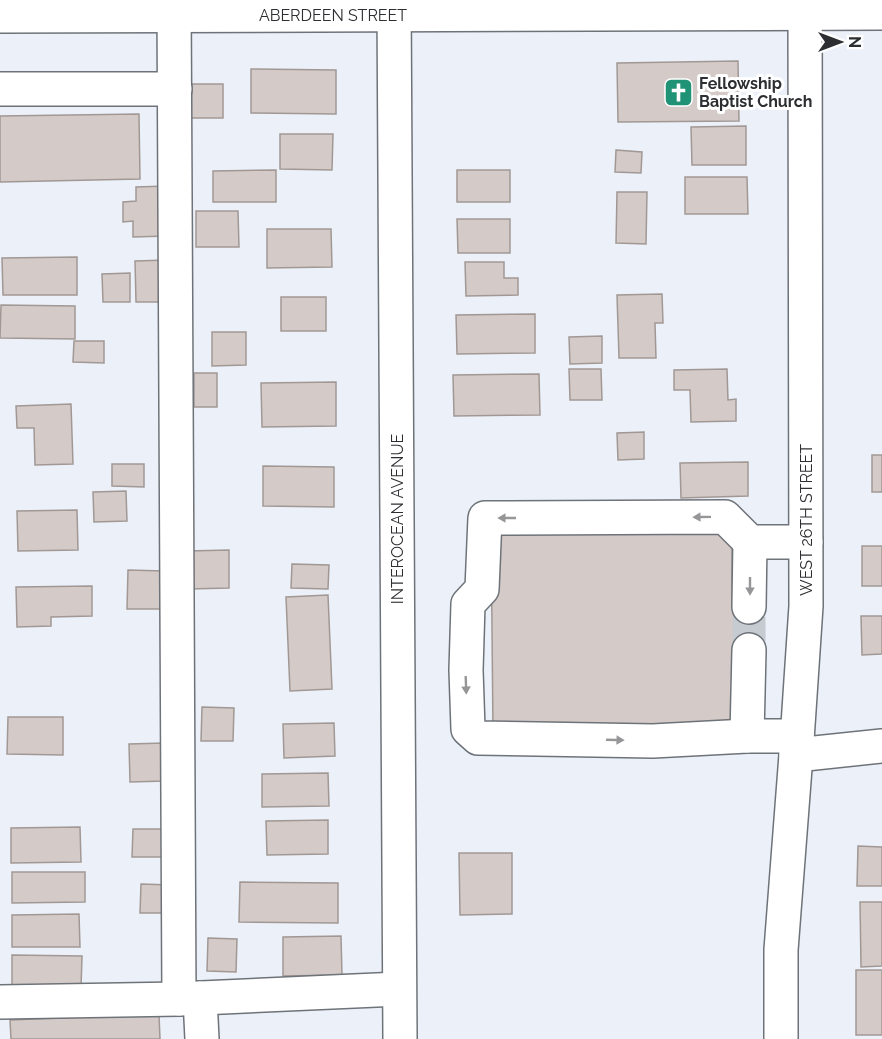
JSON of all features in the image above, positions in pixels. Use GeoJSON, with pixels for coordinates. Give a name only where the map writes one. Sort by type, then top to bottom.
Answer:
{"type":"FeatureCollection","features":[{"type":"Feature","properties":{"kind":"street","name":"ABERDEEN STREET"},"geometry":{"type":"LineString","coordinates":[[0,16],[174,8],[394,7],[806,7],[882,13]]}},
{"type":"Feature","properties":{"kind":"street","name":"INTEROCEAN AVENUE"},"geometry":{"type":"LineString","coordinates":[[394,7],[400,1039]]}},
{"type":"Feature","properties":{"kind":"street","name":"WEST 26TH STREET"},"geometry":{"type":"LineString","coordinates":[[781,1039],[781,950],[806,606],[806,7]]}},
{"type":"Feature","properties":{"kind":"street"},"geometry":{"type":"LineString","coordinates":[[174,8],[189,998],[202,1039]]}},
{"type":"Feature","properties":{"kind":"street"},"geometry":{"type":"LineString","coordinates":[[0,89],[175,89]]}},
{"type":"Feature","properties":{"kind":"street"},"geometry":{"type":"LineString","coordinates":[[806,542],[750,542],[725,517],[485,518],[482,589],[468,604],[466,670],[468,729],[478,738],[653,741],[747,736],[797,745],[882,746]]}},
{"type":"Feature","properties":{"kind":"street"},"geometry":{"type":"LineString","coordinates":[[749,607],[750,542]]}},
{"type":"Feature","properties":{"kind":"street"},"geometry":{"type":"LineString","coordinates":[[747,736],[749,650]]}},
{"type":"Feature","properties":{"kind":"street"},"geometry":{"type":"LineString","coordinates":[[0,1002],[189,998],[399,989]]}},
{"type":"Feature","properties":{"kind":"building","name":"Fellowship Baptist Church"},"geometry":{"type":"Polygon","coordinates":[[[738,61],[739,121],[618,122],[617,63],[738,61]]]}},
{"type":"Feature","properties":{"kind":"building"},"geometry":{"type":"Polygon","coordinates":[[[251,69],[336,70],[336,114],[251,113],[251,69]]]}},
{"type":"Feature","properties":{"kind":"building"},"geometry":{"type":"Polygon","coordinates":[[[191,84],[223,84],[223,118],[190,118],[191,84]]]}},
{"type":"Feature","properties":{"kind":"building"},"geometry":{"type":"Polygon","coordinates":[[[139,114],[140,179],[0,182],[0,116],[139,114]]]}},
{"type":"Feature","properties":{"kind":"building"},"geometry":{"type":"Polygon","coordinates":[[[746,126],[746,165],[692,165],[691,127],[746,126]]]}},
{"type":"Feature","properties":{"kind":"building"},"geometry":{"type":"Polygon","coordinates":[[[280,134],[333,134],[332,170],[280,169],[280,134]]]}},
{"type":"Feature","properties":{"kind":"building"},"geometry":{"type":"Polygon","coordinates":[[[616,150],[642,152],[641,173],[615,172],[616,150]]]}},
{"type":"Feature","properties":{"kind":"building"},"geometry":{"type":"Polygon","coordinates":[[[276,170],[276,202],[213,202],[213,171],[276,170]]]}},
{"type":"Feature","properties":{"kind":"building"},"geometry":{"type":"Polygon","coordinates":[[[457,170],[510,170],[510,202],[457,202],[457,170]]]}},
{"type":"Feature","properties":{"kind":"building"},"geometry":{"type":"Polygon","coordinates":[[[685,177],[747,177],[748,214],[685,214],[685,177]]]}},
{"type":"Feature","properties":{"kind":"building"},"geometry":{"type":"Polygon","coordinates":[[[166,186],[167,236],[133,237],[133,221],[123,222],[123,202],[136,201],[136,187],[166,186]]]}},
{"type":"Feature","properties":{"kind":"building"},"geometry":{"type":"Polygon","coordinates":[[[617,192],[647,192],[646,244],[616,243],[617,192]]]}},
{"type":"Feature","properties":{"kind":"building"},"geometry":{"type":"Polygon","coordinates":[[[196,211],[238,211],[239,247],[196,247],[196,211]]]}},
{"type":"Feature","properties":{"kind":"building"},"geometry":{"type":"Polygon","coordinates":[[[457,219],[510,219],[510,253],[458,253],[457,219]]]}},
{"type":"Feature","properties":{"kind":"building"},"geometry":{"type":"Polygon","coordinates":[[[267,229],[331,229],[332,267],[267,268],[267,229]]]}},
{"type":"Feature","properties":{"kind":"building"},"geometry":{"type":"Polygon","coordinates":[[[77,257],[77,295],[3,295],[2,258],[77,257]]]}},
{"type":"Feature","properties":{"kind":"building"},"geometry":{"type":"Polygon","coordinates":[[[167,260],[168,302],[136,302],[135,261],[167,260]]]}},
{"type":"Feature","properties":{"kind":"building"},"geometry":{"type":"Polygon","coordinates":[[[465,262],[504,262],[504,278],[518,278],[518,295],[466,296],[465,262]]]}},
{"type":"Feature","properties":{"kind":"building"},"geometry":{"type":"Polygon","coordinates":[[[130,273],[130,302],[103,302],[102,274],[130,273]]]}},
{"type":"Feature","properties":{"kind":"building"},"geometry":{"type":"Polygon","coordinates":[[[662,294],[663,323],[655,323],[656,358],[619,358],[617,295],[662,294]]]}},
{"type":"Feature","properties":{"kind":"building"},"geometry":{"type":"Polygon","coordinates":[[[281,297],[326,297],[326,331],[281,331],[281,297]]]}},
{"type":"Feature","properties":{"kind":"building"},"geometry":{"type":"Polygon","coordinates":[[[1,305],[75,306],[75,339],[0,338],[1,305]]]}},
{"type":"Feature","properties":{"kind":"building"},"geometry":{"type":"Polygon","coordinates":[[[535,314],[535,353],[457,354],[456,315],[535,314]]]}},
{"type":"Feature","properties":{"kind":"building"},"geometry":{"type":"Polygon","coordinates":[[[212,332],[246,332],[246,365],[212,366],[212,332]]]}},
{"type":"Feature","properties":{"kind":"building"},"geometry":{"type":"Polygon","coordinates":[[[602,336],[602,363],[570,364],[569,337],[602,336]]]}},
{"type":"Feature","properties":{"kind":"building"},"geometry":{"type":"Polygon","coordinates":[[[74,341],[104,341],[104,363],[73,362],[74,341]]]}},
{"type":"Feature","properties":{"kind":"building"},"geometry":{"type":"Polygon","coordinates":[[[569,369],[601,369],[602,400],[570,400],[569,369]]]}},
{"type":"Feature","properties":{"kind":"building"},"geometry":{"type":"Polygon","coordinates":[[[727,369],[728,400],[736,399],[736,421],[691,422],[690,390],[674,390],[674,370],[727,369]]]}},
{"type":"Feature","properties":{"kind":"building"},"geometry":{"type":"Polygon","coordinates":[[[194,373],[217,373],[217,407],[194,407],[194,373]]]}},
{"type":"Feature","properties":{"kind":"building"},"geometry":{"type":"Polygon","coordinates":[[[539,374],[540,415],[454,416],[453,375],[539,374]]]}},
{"type":"Feature","properties":{"kind":"building"},"geometry":{"type":"Polygon","coordinates":[[[336,382],[336,426],[262,427],[261,383],[336,382]]]}},
{"type":"Feature","properties":{"kind":"building"},"geometry":{"type":"Polygon","coordinates":[[[71,404],[73,464],[35,465],[34,428],[17,428],[16,406],[71,404]]]}},
{"type":"Feature","properties":{"kind":"building"},"geometry":{"type":"Polygon","coordinates":[[[644,432],[644,459],[618,460],[617,433],[644,432]]]}},
{"type":"Feature","properties":{"kind":"building"},"geometry":{"type":"Polygon","coordinates":[[[872,455],[882,455],[882,492],[872,492],[872,455]]]}},
{"type":"Feature","properties":{"kind":"building"},"geometry":{"type":"Polygon","coordinates":[[[748,462],[748,496],[681,498],[680,463],[748,462]]]}},
{"type":"Feature","properties":{"kind":"building"},"geometry":{"type":"Polygon","coordinates":[[[112,464],[144,464],[144,487],[112,486],[112,464]]]}},
{"type":"Feature","properties":{"kind":"building"},"geometry":{"type":"Polygon","coordinates":[[[263,466],[334,467],[334,507],[263,506],[263,466]]]}},
{"type":"Feature","properties":{"kind":"building"},"geometry":{"type":"Polygon","coordinates":[[[126,491],[127,521],[94,522],[93,492],[126,491]]]}},
{"type":"Feature","properties":{"kind":"building"},"geometry":{"type":"Polygon","coordinates":[[[77,510],[78,550],[18,551],[17,511],[77,510]]]}},
{"type":"Feature","properties":{"kind":"building"},"geometry":{"type":"Polygon","coordinates":[[[732,526],[732,607],[762,607],[762,650],[732,650],[733,729],[493,731],[491,527],[732,526]]]}},
{"type":"Feature","properties":{"kind":"building"},"geometry":{"type":"Polygon","coordinates":[[[862,546],[882,546],[882,586],[862,586],[862,546]]]}},
{"type":"Feature","properties":{"kind":"building"},"geometry":{"type":"Polygon","coordinates":[[[229,550],[229,588],[189,589],[188,551],[229,550]]]}},
{"type":"Feature","properties":{"kind":"building"},"geometry":{"type":"Polygon","coordinates":[[[292,564],[329,565],[328,589],[291,588],[292,564]]]}},
{"type":"Feature","properties":{"kind":"building"},"geometry":{"type":"Polygon","coordinates":[[[128,570],[164,571],[163,609],[127,609],[128,570]]]}},
{"type":"Feature","properties":{"kind":"building"},"geometry":{"type":"Polygon","coordinates":[[[92,586],[92,616],[51,617],[51,626],[17,627],[16,587],[92,586]]]}},
{"type":"Feature","properties":{"kind":"building"},"geometry":{"type":"Polygon","coordinates":[[[328,595],[332,689],[290,691],[286,597],[328,595]]]}},
{"type":"Feature","properties":{"kind":"building"},"geometry":{"type":"Polygon","coordinates":[[[861,616],[882,616],[882,654],[862,655],[861,616]]]}},
{"type":"Feature","properties":{"kind":"building"},"geometry":{"type":"Polygon","coordinates":[[[202,707],[234,708],[233,741],[201,741],[202,707]]]}},
{"type":"Feature","properties":{"kind":"building"},"geometry":{"type":"Polygon","coordinates":[[[8,717],[63,717],[63,755],[7,754],[8,717]]]}},
{"type":"Feature","properties":{"kind":"building"},"geometry":{"type":"Polygon","coordinates":[[[334,723],[335,756],[284,758],[283,724],[334,723]]]}},
{"type":"Feature","properties":{"kind":"building"},"geometry":{"type":"Polygon","coordinates":[[[164,743],[165,781],[130,782],[129,744],[164,743]]]}},
{"type":"Feature","properties":{"kind":"building"},"geometry":{"type":"Polygon","coordinates":[[[328,773],[329,806],[262,807],[262,774],[328,773]]]}},
{"type":"Feature","properties":{"kind":"building"},"geometry":{"type":"Polygon","coordinates":[[[328,820],[328,854],[267,855],[266,821],[328,820]]]}},
{"type":"Feature","properties":{"kind":"building"},"geometry":{"type":"Polygon","coordinates":[[[80,827],[81,862],[11,863],[11,828],[80,827]]]}},
{"type":"Feature","properties":{"kind":"building"},"geometry":{"type":"Polygon","coordinates":[[[133,829],[171,829],[171,857],[132,857],[133,829]]]}},
{"type":"Feature","properties":{"kind":"building"},"geometry":{"type":"Polygon","coordinates":[[[858,846],[882,847],[882,886],[857,886],[858,846]]]}},
{"type":"Feature","properties":{"kind":"building"},"geometry":{"type":"Polygon","coordinates":[[[459,853],[512,853],[512,914],[460,915],[459,853]]]}},
{"type":"Feature","properties":{"kind":"building"},"geometry":{"type":"Polygon","coordinates":[[[12,872],[85,872],[85,902],[12,903],[12,872]]]}},
{"type":"Feature","properties":{"kind":"building"},"geometry":{"type":"Polygon","coordinates":[[[240,882],[338,883],[338,923],[239,922],[240,882]]]}},
{"type":"Feature","properties":{"kind":"building"},"geometry":{"type":"Polygon","coordinates":[[[141,884],[171,885],[170,913],[140,913],[141,884]]]}},
{"type":"Feature","properties":{"kind":"building"},"geometry":{"type":"Polygon","coordinates":[[[860,902],[882,902],[882,966],[861,967],[860,902]]]}},
{"type":"Feature","properties":{"kind":"building"},"geometry":{"type":"Polygon","coordinates":[[[79,914],[80,947],[12,947],[12,915],[79,914]]]}},
{"type":"Feature","properties":{"kind":"building"},"geometry":{"type":"Polygon","coordinates":[[[341,936],[342,975],[283,976],[283,937],[341,936]]]}},
{"type":"Feature","properties":{"kind":"building"},"geometry":{"type":"Polygon","coordinates":[[[208,938],[237,939],[236,972],[207,971],[208,938]]]}},
{"type":"Feature","properties":{"kind":"building"},"geometry":{"type":"Polygon","coordinates":[[[12,955],[82,956],[81,989],[12,988],[12,955]]]}},
{"type":"Feature","properties":{"kind":"building"},"geometry":{"type":"Polygon","coordinates":[[[856,970],[882,970],[882,1035],[856,1035],[856,970]]]}},
{"type":"Feature","properties":{"kind":"building"},"geometry":{"type":"Polygon","coordinates":[[[159,1014],[160,1039],[11,1039],[10,1020],[159,1014]]]}},
{"type":"Feature","properties":{"kind":"tunnel"},"geometry":{"type":"LineString","coordinates":[[749,607],[749,650]]}},
{"type":"Feature","properties":{"kind":"place","name":"Fellowship Baptist Church"},"geometry":{"type":"Point","coordinates":[678,92]}}]}
